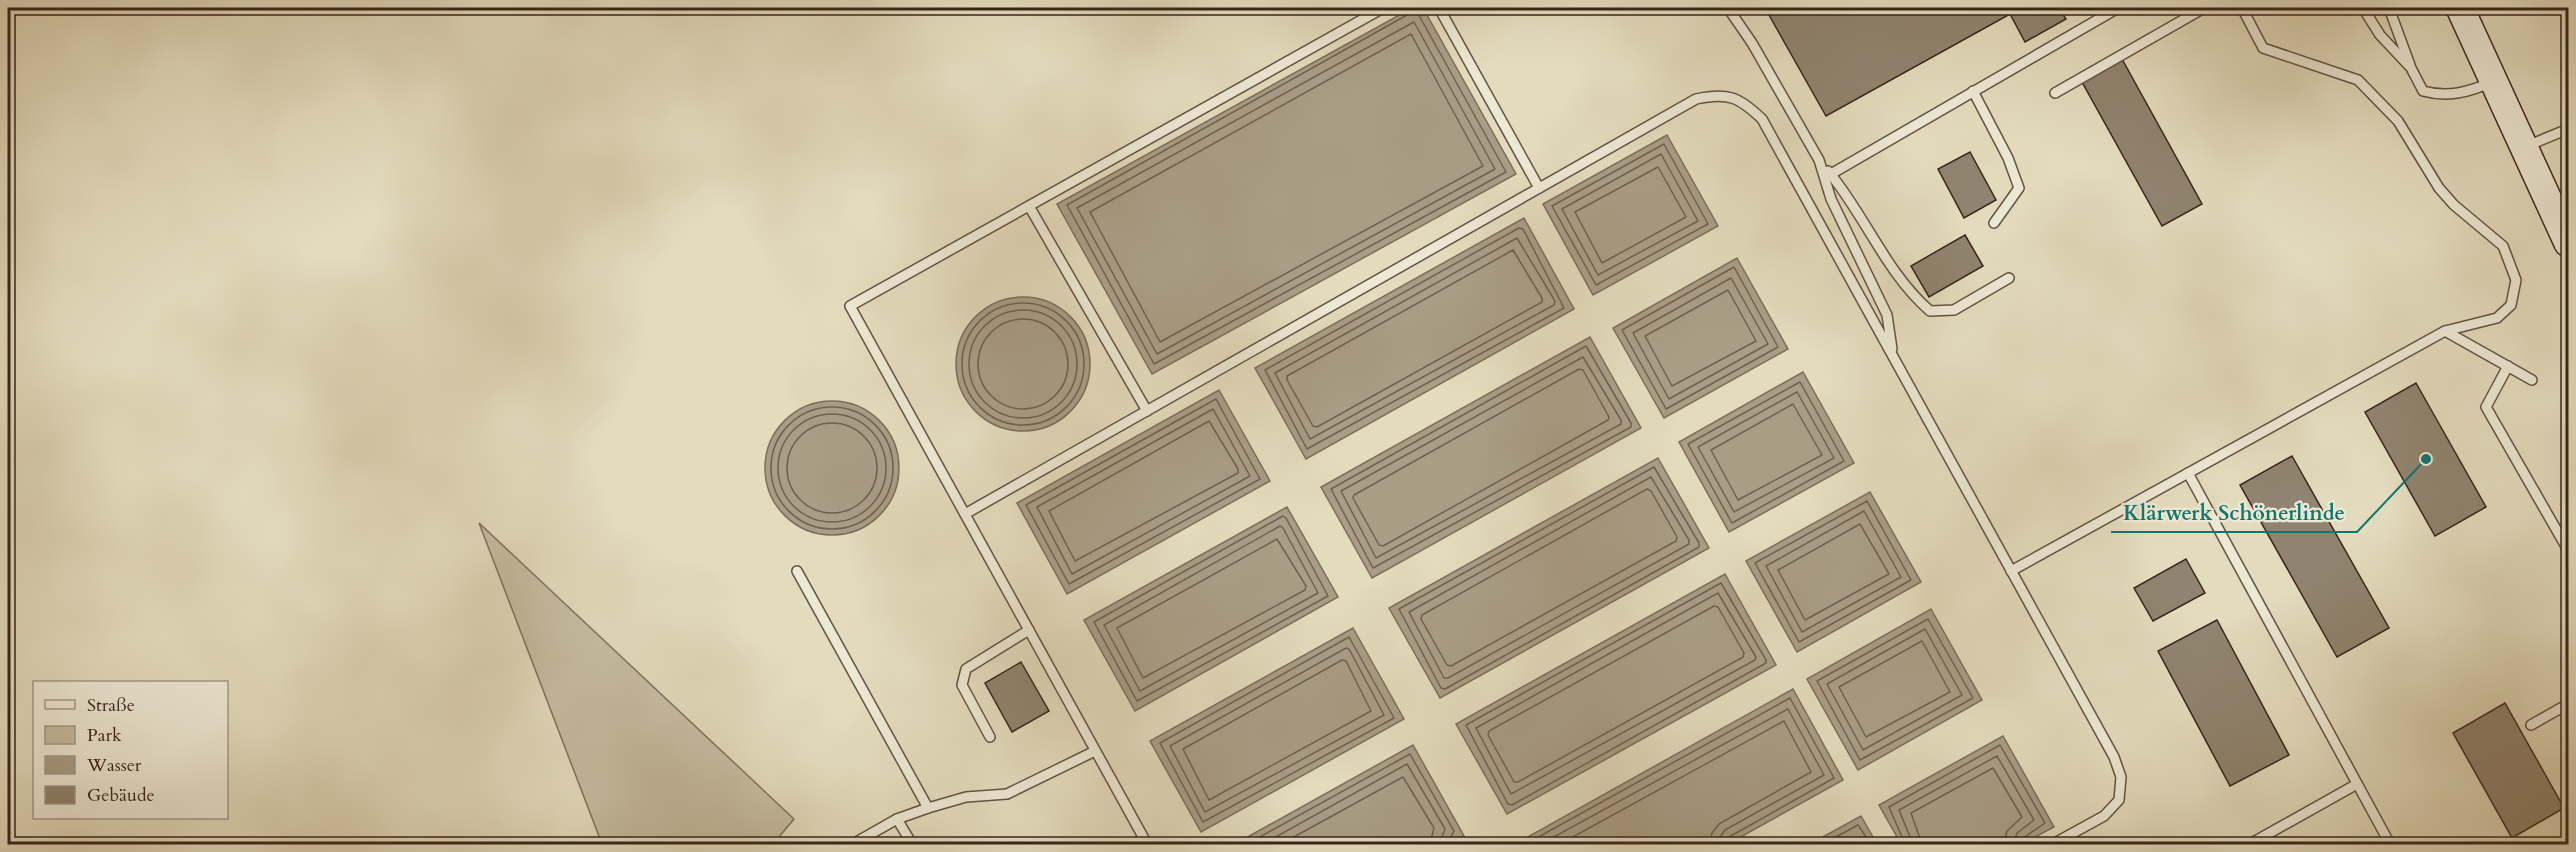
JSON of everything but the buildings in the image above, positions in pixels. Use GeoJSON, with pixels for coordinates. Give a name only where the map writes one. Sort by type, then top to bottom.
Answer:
{"type":"FeatureCollection","features":[{"type":"Feature","properties":{"kind":"main road"},"geometry":{"type":"LineString","coordinates":[[2460,8],[2568,243]]}},
{"type":"Feature","properties":{"kind":"lane"},"geometry":{"type":"LineString","coordinates":[[1147,844],[850,306],[1383,8]]}},
{"type":"Feature","properties":{"kind":"lane"},"geometry":{"type":"LineString","coordinates":[[1439,8],[1539,188]]}},
{"type":"Feature","properties":{"kind":"lane"},"geometry":{"type":"LineString","coordinates":[[1728,8],[1752,43],[1819,160],[1848,194],[1910,293],[1930,311],[1954,310],[2009,279]]}},
{"type":"Feature","properties":{"kind":"lane"},"geometry":{"type":"LineString","coordinates":[[1831,174],[2118,8]]}},
{"type":"Feature","properties":{"kind":"lane"},"geometry":{"type":"LineString","coordinates":[[2055,93],[2204,8]]}},
{"type":"Feature","properties":{"kind":"lane"},"geometry":{"type":"LineString","coordinates":[[2011,571],[2445,331],[2497,318],[2511,305],[2516,280],[2503,246],[2446,196],[2398,121],[2358,80],[2263,48],[2241,8]]}},
{"type":"Feature","properties":{"kind":"lane"},"geometry":{"type":"LineString","coordinates":[[2363,8],[2380,35],[2411,68]]}},
{"type":"Feature","properties":{"kind":"lane"},"geometry":{"type":"LineString","coordinates":[[2389,8],[2411,68],[2423,91],[2439,95],[2469,92],[2494,82]]}},
{"type":"Feature","properties":{"kind":"lane"},"geometry":{"type":"LineString","coordinates":[[1974,91],[2008,158],[2019,188],[1994,223]]}},
{"type":"Feature","properties":{"kind":"lane"},"geometry":{"type":"LineString","coordinates":[[965,514],[1696,99],[1718,94],[1743,100],[1762,119],[2114,757],[2121,777],[2119,800],[2104,816],[2053,844]]}},
{"type":"Feature","properties":{"kind":"lane"},"geometry":{"type":"LineString","coordinates":[[2524,147],[2568,129]]}},
{"type":"Feature","properties":{"kind":"lane"},"geometry":{"type":"LineString","coordinates":[[1819,160],[1832,199],[1887,315],[1893,357]]}},
{"type":"Feature","properties":{"kind":"lane"},"geometry":{"type":"LineString","coordinates":[[1029,206],[1147,411]]}},
{"type":"Feature","properties":{"kind":"lane"},"geometry":{"type":"LineString","coordinates":[[2445,331],[2532,380]]}},
{"type":"Feature","properties":{"kind":"lane"},"geometry":{"type":"LineString","coordinates":[[2508,366],[2486,406],[2568,550]]}},
{"type":"Feature","properties":{"kind":"lane"},"geometry":{"type":"LineString","coordinates":[[2188,473],[2390,844]]}},
{"type":"Feature","properties":{"kind":"lane"},"geometry":{"type":"LineString","coordinates":[[797,571],[928,808]]}},
{"type":"Feature","properties":{"kind":"lane"},"geometry":{"type":"LineString","coordinates":[[990,737],[962,685],[966,669],[1029,630]]}},
{"type":"Feature","properties":{"kind":"lane"},"geometry":{"type":"LineString","coordinates":[[2532,725],[2568,704]]}},
{"type":"Feature","properties":{"kind":"lane"},"geometry":{"type":"LineString","coordinates":[[853,844],[897,819],[928,808],[966,797],[1007,794],[1095,751]]}},
{"type":"Feature","properties":{"kind":"lane"},"geometry":{"type":"LineString","coordinates":[[2250,844],[2357,784]]}},
{"type":"Feature","properties":{"kind":"lane"},"geometry":{"type":"LineString","coordinates":[[897,819],[912,844]]}},
{"type":"Feature","properties":{"kind":"green space"},"geometry":{"type":"Polygon","coordinates":[[[479,523],[794,819],[773,844],[602,844],[479,523]]]}},
{"type":"Feature","properties":{"kind":"water"},"geometry":{"type":"Polygon","coordinates":[[[1412,8],[1423,8],[1516,174],[1152,374],[1057,204],[1412,8]]]}},
{"type":"Feature","properties":{"kind":"water"},"geometry":{"type":"Polygon","coordinates":[[[1667,135],[1718,226],[1593,295],[1543,204],[1667,135]]]}},
{"type":"Feature","properties":{"kind":"water"},"geometry":{"type":"Polygon","coordinates":[[[1524,218],[1574,309],[1306,459],[1255,368],[1524,218]]]}},
{"type":"Feature","properties":{"kind":"water"},"geometry":{"type":"Polygon","coordinates":[[[1737,258],[1788,349],[1664,418],[1613,328],[1737,258]]]}},
{"type":"Feature","properties":{"kind":"water"},"geometry":{"type":"Polygon","coordinates":[[[1023,297],[1049,302],[1071,316],[1085,338],[1090,364],[1085,390],[1071,412],[1049,426],[1023,431],[997,426],[975,412],[961,390],[956,364],[961,338],[975,316],[997,302],[1023,297]]]}},
{"type":"Feature","properties":{"kind":"water"},"geometry":{"type":"Polygon","coordinates":[[[1590,337],[1641,428],[1372,578],[1321,487],[1590,337]]]}},
{"type":"Feature","properties":{"kind":"water"},"geometry":{"type":"Polygon","coordinates":[[[1803,372],[1854,463],[1729,532],[1679,442],[1803,372]]]}},
{"type":"Feature","properties":{"kind":"water"},"geometry":{"type":"Polygon","coordinates":[[[1219,390],[1270,481],[1067,594],[1017,503],[1219,390]]]}},
{"type":"Feature","properties":{"kind":"water"},"geometry":{"type":"Polygon","coordinates":[[[832,401],[858,406],[880,420],[894,442],[899,468],[894,494],[880,516],[858,530],[832,535],[806,530],[784,516],[770,494],[765,468],[770,442],[784,420],[806,406],[832,401]]]}},
{"type":"Feature","properties":{"kind":"water"},"geometry":{"type":"Polygon","coordinates":[[[1658,458],[1709,548],[1440,698],[1389,608],[1658,458]]]}},
{"type":"Feature","properties":{"kind":"water"},"geometry":{"type":"Polygon","coordinates":[[[1870,492],[1921,582],[1797,652],[1746,561],[1870,492]]]}},
{"type":"Feature","properties":{"kind":"water"},"geometry":{"type":"Polygon","coordinates":[[[1287,507],[1338,597],[1135,711],[1084,620],[1287,507]]]}},
{"type":"Feature","properties":{"kind":"water"},"geometry":{"type":"Polygon","coordinates":[[[1725,574],[1776,665],[1507,814],[1456,724],[1725,574]]]}},
{"type":"Feature","properties":{"kind":"water"},"geometry":{"type":"Polygon","coordinates":[[[1931,609],[1982,700],[1858,770],[1807,679],[1931,609]]]}},
{"type":"Feature","properties":{"kind":"water"},"geometry":{"type":"Polygon","coordinates":[[[1353,628],[1404,719],[1201,832],[1150,741],[1353,628]]]}},
{"type":"Feature","properties":{"kind":"water"},"geometry":{"type":"Polygon","coordinates":[[[1793,689],[1843,780],[1728,844],[1527,844],[1524,839],[1793,689]]]}},
{"type":"Feature","properties":{"kind":"water"},"geometry":{"type":"Polygon","coordinates":[[[2003,736],[2054,827],[2022,844],[1901,844],[1879,805],[2003,736]]]}},
{"type":"Feature","properties":{"kind":"water"},"geometry":{"type":"Polygon","coordinates":[[[1413,745],[1464,836],[1449,844],[1235,844],[1413,745]]]}},
{"type":"Feature","properties":{"kind":"water"},"geometry":{"type":"Polygon","coordinates":[[[1861,816],[1877,844],[1810,844],[1861,816]]]}},
{"type":"Feature","properties":{"kind":"place","name":"Klärwerk Schönerlinde"},"geometry":{"type":"Point","coordinates":[2426,459]}}]}
